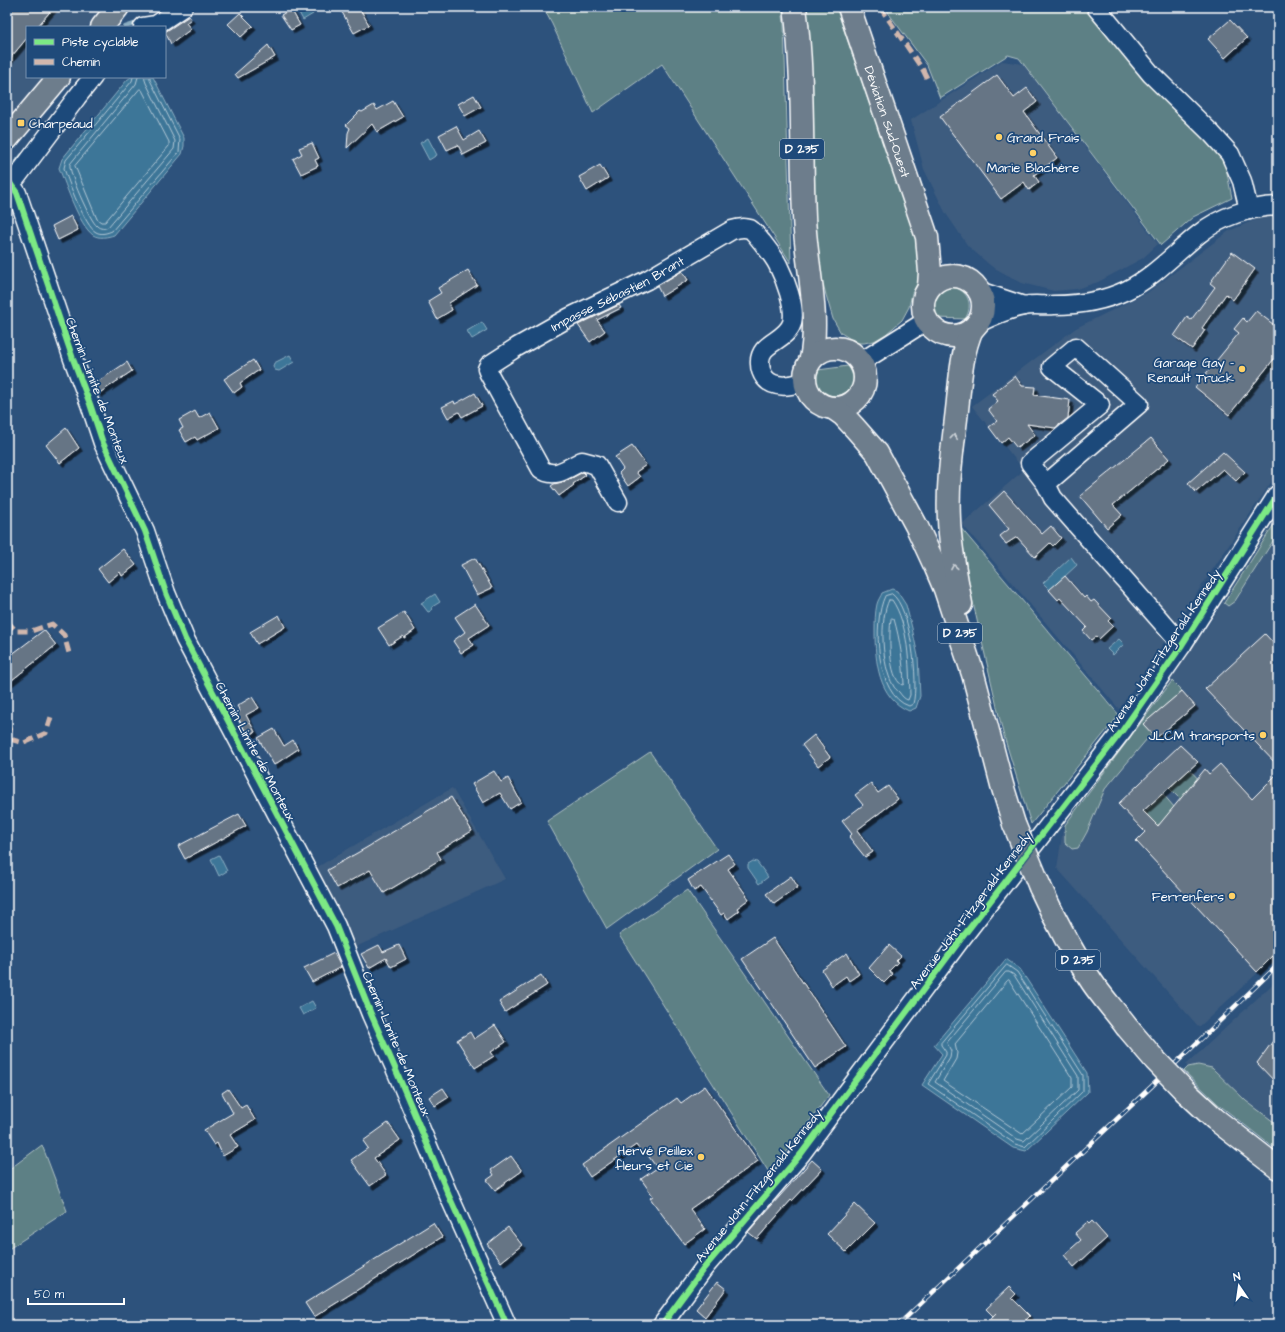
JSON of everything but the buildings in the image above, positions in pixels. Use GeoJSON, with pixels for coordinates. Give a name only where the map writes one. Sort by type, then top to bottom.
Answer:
{"type":"FeatureCollection","features":[{"type":"Feature","properties":{"kind":"main road"},"geometry":{"type":"LineString","coordinates":[[103,26],[118,7]]}},
{"type":"Feature","properties":{"kind":"main road","name":"D 235"},"geometry":{"type":"LineString","coordinates":[[795,7],[800,64],[805,244],[813,291],[814,343],[811,359]]}},
{"type":"Feature","properties":{"kind":"main road","name":"Déviation Sud-Ouest"},"geometry":{"type":"LineString","coordinates":[[849,7],[927,236]]}},
{"type":"Feature","properties":{"kind":"main road"},"geometry":{"type":"LineString","coordinates":[[10,136],[58,78]]}},
{"type":"Feature","properties":{"kind":"main road"},"geometry":{"type":"LineString","coordinates":[[927,236],[947,265],[974,284],[979,291],[983,307],[982,315],[966,343],[960,378],[949,487],[949,519],[952,552],[973,674]]}},
{"type":"Feature","properties":{"kind":"main road"},"geometry":{"type":"LineString","coordinates":[[927,236],[930,272],[929,286]]}},
{"type":"Feature","properties":{"kind":"main road"},"geometry":{"type":"LineString","coordinates":[[961,276],[952,275],[944,277],[929,286],[925,293],[922,307],[924,317],[929,326],[935,331],[950,336],[966,334],[975,326]]}},
{"type":"Feature","properties":{"kind":"main road","name":"D 235"},"geometry":{"type":"LineString","coordinates":[[813,291],[830,331],[842,349]]}},
{"type":"Feature","properties":{"kind":"main road"},"geometry":{"type":"LineString","coordinates":[[827,349],[842,349],[854,354],[861,362],[865,380],[862,392],[858,398],[850,404],[833,408],[816,401],[810,394],[805,382],[807,368],[811,359],[818,353],[827,349]]}},
{"type":"Feature","properties":{"kind":"main road","name":"D 235"},"geometry":{"type":"LineString","coordinates":[[862,392],[862,405],[876,453]]}},
{"type":"Feature","properties":{"kind":"main road","name":"D 235"},"geometry":{"type":"LineString","coordinates":[[833,408],[843,415],[876,453],[917,527],[936,568],[945,589],[973,674],[1000,779],[1014,824],[1040,887],[1064,937],[1093,983],[1126,1026],[1186,1092],[1215,1119],[1278,1168]]}},
{"type":"Feature","properties":{"kind":"street"},"geometry":{"type":"LineString","coordinates":[[150,26],[156,25],[183,7]]}},
{"type":"Feature","properties":{"kind":"street"},"geometry":{"type":"LineString","coordinates":[[1096,7],[1151,74],[1212,134],[1230,154],[1242,181],[1249,210]]}},
{"type":"Feature","properties":{"kind":"street"},"geometry":{"type":"LineString","coordinates":[[8,180],[16,178],[92,78]]}},
{"type":"Feature","properties":{"kind":"street","name":"Chemin Limite de Monteux"},"geometry":{"type":"LineString","coordinates":[[8,180],[17,193],[103,443],[145,531],[166,593],[185,639],[336,926],[371,1014],[449,1196],[507,1325]]}},
{"type":"Feature","properties":{"kind":"street"},"geometry":{"type":"LineString","coordinates":[[975,326],[993,316],[1024,306],[1073,305],[1095,302],[1128,290],[1156,272],[1215,223],[1229,216],[1249,210],[1267,206],[1278,206]]}},
{"type":"Feature","properties":{"kind":"street","name":"Impasse Sébastien Brant"},"geometry":{"type":"LineString","coordinates":[[618,502],[597,465],[582,460],[557,474],[547,474],[541,469],[489,374],[487,369],[489,365],[517,347],[570,317],[647,280],[732,230],[748,228],[754,232],[778,265],[788,290],[793,313],[792,324],[787,332],[781,338],[768,345],[762,352],[760,369],[765,378],[774,384],[783,386],[805,382]]}},
{"type":"Feature","properties":{"kind":"street"},"geometry":{"type":"LineString","coordinates":[[979,291],[1024,306]]}},
{"type":"Feature","properties":{"kind":"street"},"geometry":{"type":"LineString","coordinates":[[861,362],[926,321]]}},
{"type":"Feature","properties":{"kind":"street"},"geometry":{"type":"LineString","coordinates":[[1046,484],[1139,404],[1076,347],[1052,367],[1100,405],[1030,463],[1046,484],[1053,498],[1182,645]]}},
{"type":"Feature","properties":{"kind":"street","name":"Avenue John Fitzgerald Kennedy"},"geometry":{"type":"LineString","coordinates":[[662,1325],[704,1268],[801,1154],[961,939],[1122,731],[1182,645],[1278,494]]}},
{"type":"Feature","properties":{"kind":"shaded area"},"geometry":{"type":"Polygon","coordinates":[[[7,7],[104,7],[88,26],[26,26],[26,78],[45,78],[37,89],[7,120],[7,7]]]}},
{"type":"Feature","properties":{"kind":"shaded area"},"geometry":{"type":"Polygon","coordinates":[[[1002,61],[1023,64],[1158,244],[1143,258],[1098,282],[1076,289],[1054,291],[1022,283],[991,266],[968,246],[945,212],[924,169],[911,120],[1002,61]]]}},
{"type":"Feature","properties":{"kind":"shaded area"},"geometry":{"type":"Polygon","coordinates":[[[1278,210],[1278,472],[1119,709],[962,524],[1024,470],[972,406],[1076,328],[1147,293],[1229,231],[1278,210]]]}},
{"type":"Feature","properties":{"kind":"shaded area"},"geometry":{"type":"Polygon","coordinates":[[[1278,516],[1278,954],[1199,1027],[1057,868],[1064,824],[1138,726],[1209,624],[1278,516]]]}},
{"type":"Feature","properties":{"kind":"shaded area"},"geometry":{"type":"Polygon","coordinates":[[[452,788],[505,879],[351,949],[314,869],[452,788]]]}},
{"type":"Feature","properties":{"kind":"shaded area"},"geometry":{"type":"Polygon","coordinates":[[[1278,979],[1278,1134],[1203,1087],[1186,1065],[1278,979]]]}},
{"type":"Feature","properties":{"kind":"green space"},"geometry":{"type":"Polygon","coordinates":[[[543,7],[782,7],[784,24],[791,263],[662,64],[593,113],[543,7]]]}},
{"type":"Feature","properties":{"kind":"green space"},"geometry":{"type":"Polygon","coordinates":[[[806,7],[836,7],[919,247],[922,275],[912,293],[909,307],[902,320],[886,334],[874,341],[864,343],[857,343],[841,333],[833,319],[820,271],[815,231],[809,25],[806,7]]]}},
{"type":"Feature","properties":{"kind":"green space"},"geometry":{"type":"Polygon","coordinates":[[[886,7],[1088,7],[1205,137],[1225,163],[1232,198],[1193,217],[1161,245],[1019,58],[1008,55],[940,98],[927,65],[889,14],[886,7]]]}},
{"type":"Feature","properties":{"kind":"green space"},"geometry":{"type":"Polygon","coordinates":[[[952,287],[962,291],[968,299],[969,309],[965,319],[937,318],[934,313],[933,303],[937,294],[946,288],[952,287]]]}},
{"type":"Feature","properties":{"kind":"green space"},"geometry":{"type":"Polygon","coordinates":[[[848,366],[853,378],[851,387],[845,393],[837,396],[828,395],[820,391],[816,382],[818,370],[848,366]]]}},
{"type":"Feature","properties":{"kind":"green space"},"geometry":{"type":"Polygon","coordinates":[[[1278,518],[1278,533],[1235,601],[1228,606],[1224,603],[1278,518]]]}},
{"type":"Feature","properties":{"kind":"green space"},"geometry":{"type":"Polygon","coordinates":[[[960,527],[1119,715],[1031,824],[1003,733],[971,594],[960,527]]]}},
{"type":"Feature","properties":{"kind":"green space"},"geometry":{"type":"Polygon","coordinates":[[[1172,681],[1182,691],[1143,724],[1152,733],[1105,789],[1087,832],[1078,848],[1072,849],[1065,843],[1065,825],[1172,681]]]}},
{"type":"Feature","properties":{"kind":"green space"},"geometry":{"type":"Polygon","coordinates":[[[650,752],[717,849],[607,929],[547,821],[650,752]]]}},
{"type":"Feature","properties":{"kind":"green space"},"geometry":{"type":"Polygon","coordinates":[[[1189,769],[1201,782],[1181,800],[1169,788],[1189,769]]]}},
{"type":"Feature","properties":{"kind":"green space"},"geometry":{"type":"Polygon","coordinates":[[[1163,794],[1174,807],[1160,824],[1157,825],[1145,812],[1163,794]]]}},
{"type":"Feature","properties":{"kind":"green space"},"geometry":{"type":"Polygon","coordinates":[[[687,890],[829,1095],[770,1174],[619,935],[687,890]]]}},
{"type":"Feature","properties":{"kind":"green space"},"geometry":{"type":"Polygon","coordinates":[[[1198,1065],[1212,1068],[1246,1101],[1278,1125],[1278,1151],[1218,1104],[1184,1071],[1188,1067],[1198,1065]]]}},
{"type":"Feature","properties":{"kind":"green space"},"geometry":{"type":"Polygon","coordinates":[[[42,1145],[67,1211],[7,1250],[7,1171],[42,1145]]]}},
{"type":"Feature","properties":{"kind":"water"},"geometry":{"type":"Polygon","coordinates":[[[296,7],[309,7],[313,14],[303,20],[296,7]]]}},
{"type":"Feature","properties":{"kind":"water"},"geometry":{"type":"Polygon","coordinates":[[[130,78],[154,78],[184,138],[184,146],[182,154],[114,235],[98,237],[93,235],[83,223],[73,204],[59,168],[62,159],[130,78]]]}},
{"type":"Feature","properties":{"kind":"water"},"geometry":{"type":"Polygon","coordinates":[[[428,138],[437,155],[429,160],[420,143],[428,138]]]}},
{"type":"Feature","properties":{"kind":"water"},"geometry":{"type":"Polygon","coordinates":[[[482,322],[487,330],[472,339],[467,331],[482,322]]]}},
{"type":"Feature","properties":{"kind":"water"},"geometry":{"type":"Polygon","coordinates":[[[290,355],[294,362],[279,371],[275,370],[273,367],[274,363],[290,355]]]}},
{"type":"Feature","properties":{"kind":"water"},"geometry":{"type":"Polygon","coordinates":[[[1071,557],[1077,565],[1050,590],[1043,583],[1071,557]]]}},
{"type":"Feature","properties":{"kind":"water"},"geometry":{"type":"Polygon","coordinates":[[[892,589],[897,591],[906,605],[918,656],[920,696],[916,708],[909,711],[899,705],[885,688],[880,677],[876,654],[876,607],[882,593],[892,589]]]}},
{"type":"Feature","properties":{"kind":"water"},"geometry":{"type":"Polygon","coordinates":[[[435,594],[440,602],[432,607],[431,611],[428,612],[421,603],[435,594]]]}},
{"type":"Feature","properties":{"kind":"water"},"geometry":{"type":"Polygon","coordinates":[[[1119,639],[1124,644],[1113,655],[1107,649],[1119,639]]]}},
{"type":"Feature","properties":{"kind":"water"},"geometry":{"type":"Polygon","coordinates":[[[219,855],[227,871],[219,876],[211,859],[219,855]]]}},
{"type":"Feature","properties":{"kind":"water"},"geometry":{"type":"Polygon","coordinates":[[[753,861],[757,862],[768,877],[759,884],[748,868],[748,864],[753,861]]]}},
{"type":"Feature","properties":{"kind":"water"},"geometry":{"type":"Polygon","coordinates":[[[1006,959],[1020,969],[1087,1073],[1088,1092],[1026,1151],[1013,1148],[922,1085],[942,1054],[934,1045],[1006,959]]]}},
{"type":"Feature","properties":{"kind":"water"},"geometry":{"type":"Polygon","coordinates":[[[312,1001],[316,1008],[303,1015],[299,1008],[312,1001]]]}},
{"type":"Feature","properties":{"kind":"waterway"},"geometry":{"type":"LineString","coordinates":[[128,26],[140,22]]}},
{"type":"Feature","properties":{"kind":"waterway"},"geometry":{"type":"LineString","coordinates":[[7,173],[22,155]]}},
{"type":"Feature","properties":{"kind":"railway"},"geometry":{"type":"LineString","coordinates":[[898,1325],[1278,965]]}},
{"type":"Feature","properties":{"kind":"marked path"},"geometry":{"type":"LineString","coordinates":[[880,7],[923,70],[929,82]]}},
{"type":"Feature","properties":{"kind":"marked path"},"geometry":{"type":"LineString","coordinates":[[7,621],[16,631],[31,631],[52,624],[64,635],[69,653]]}},
{"type":"Feature","properties":{"kind":"marked path"},"geometry":{"type":"LineString","coordinates":[[7,723],[13,740],[24,743],[46,733],[51,717]]}},
{"type":"Feature","properties":{"kind":"cycle path"},"geometry":{"type":"LineString","coordinates":[[7,179],[17,193],[103,443],[145,531],[166,593],[185,639],[336,926],[371,1014],[449,1196],[507,1325]]}},
{"type":"Feature","properties":{"kind":"cycle path"},"geometry":{"type":"LineString","coordinates":[[662,1325],[704,1268],[801,1154],[961,939],[1122,731],[1182,645],[1278,494]]}},
{"type":"Feature","properties":{"kind":"place","name":"Charpeaud"},"geometry":{"type":"Point","coordinates":[21,123]}},
{"type":"Feature","properties":{"kind":"place","name":"Grand Frais"},"geometry":{"type":"Point","coordinates":[999,137]}},
{"type":"Feature","properties":{"kind":"place","name":"Marie Blachère"},"geometry":{"type":"Point","coordinates":[1033,153]}},
{"type":"Feature","properties":{"kind":"place","name":"Garage Gay - Renault Truck"},"geometry":{"type":"Point","coordinates":[1242,369]}},
{"type":"Feature","properties":{"kind":"place","name":"JLCM transports"},"geometry":{"type":"Point","coordinates":[1263,735]}},
{"type":"Feature","properties":{"kind":"place","name":"Ferrenfers"},"geometry":{"type":"Point","coordinates":[1232,896]}},
{"type":"Feature","properties":{"kind":"place","name":"Hervé Peillex fleurs et Cie"},"geometry":{"type":"Point","coordinates":[701,1157]}}]}
